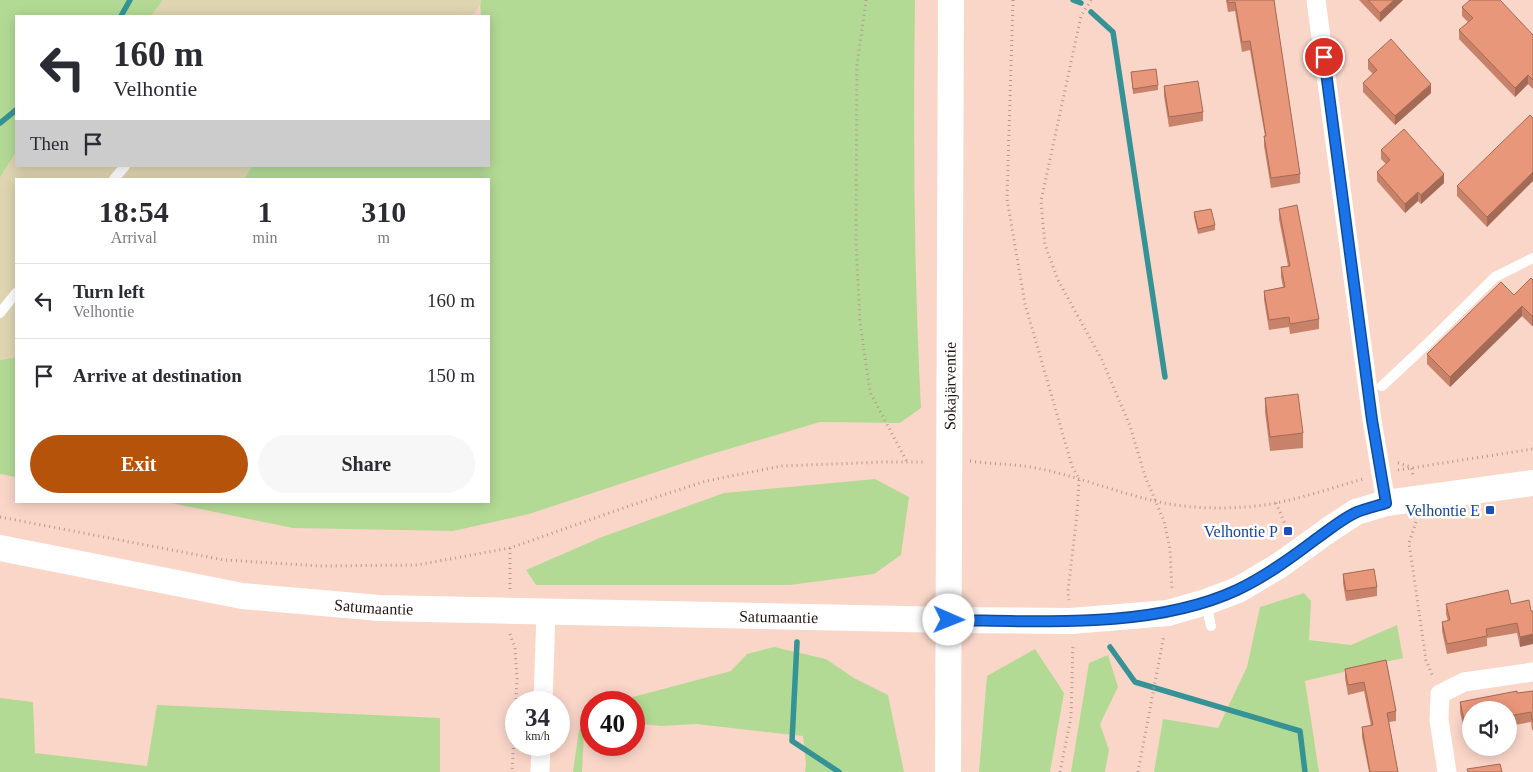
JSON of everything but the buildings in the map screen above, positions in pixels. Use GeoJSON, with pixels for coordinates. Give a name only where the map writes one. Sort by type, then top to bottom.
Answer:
{"type":"FeatureCollection","features":[{"type":"Feature","properties":{"kind":"street","name":"Sokajärventie"},"geometry":{"type":"LineString","coordinates":[[948,772],[951,0]]}},
{"type":"Feature","properties":{"kind":"street"},"geometry":{"type":"LineString","coordinates":[[1316,0],[1372,420],[1386,503]]}},
{"type":"Feature","properties":{"kind":"street","name":"Satumaantie"},"geometry":{"type":"LineString","coordinates":[[0,548],[242,596],[379,608],[1071,621],[1168,613],[1208,614],[1238,590],[1280,565],[1356,512],[1386,503],[1533,482]]}},
{"type":"Feature","properties":{"kind":"street"},"geometry":{"type":"LineString","coordinates":[[543,691],[546,612]]}},
{"type":"Feature","properties":{"kind":"street"},"geometry":{"type":"LineString","coordinates":[[1447,772],[1440,720],[1440,694],[1464,682],[1533,672]]}},
{"type":"Feature","properties":{"kind":"street"},"geometry":{"type":"LineString","coordinates":[[540,772],[541,756]]}},
{"type":"Feature","properties":{"kind":"lane"},"geometry":{"type":"LineString","coordinates":[[115,178],[124,167]]}},
{"type":"Feature","properties":{"kind":"lane"},"geometry":{"type":"LineString","coordinates":[[1382,386],[1495,276],[1533,258]]}},
{"type":"Feature","properties":{"kind":"lane"},"geometry":{"type":"LineString","coordinates":[[0,314],[15,294]]}},
{"type":"Feature","properties":{"kind":"path"},"geometry":{"type":"LineString","coordinates":[[866,0],[857,65],[856,243],[860,322],[870,392],[907,462]]}},
{"type":"Feature","properties":{"kind":"path"},"geometry":{"type":"LineString","coordinates":[[1013,0],[1008,199],[1025,304],[1072,466],[1079,479],[1068,591],[1073,643],[1071,717],[1060,772]]}},
{"type":"Feature","properties":{"kind":"path"},"geometry":{"type":"LineString","coordinates":[[1091,0],[1081,16],[1041,201],[1045,244],[1058,280],[1102,360],[1127,418],[1164,521],[1170,550],[1173,594],[1138,772]]}},
{"type":"Feature","properties":{"kind":"path"},"geometry":{"type":"LineString","coordinates":[[963,460],[1030,467],[1165,503],[1210,508],[1246,507],[1276,503],[1411,467],[1533,449]]}},
{"type":"Feature","properties":{"kind":"path"},"geometry":{"type":"LineString","coordinates":[[0,517],[224,560],[320,566],[417,565],[510,548],[706,481],[782,466],[923,462]]}},
{"type":"Feature","properties":{"kind":"path"},"geometry":{"type":"LineString","coordinates":[[1411,467],[1416,500],[1416,522],[1409,543],[1426,660],[1440,694]]}},
{"type":"Feature","properties":{"kind":"path"},"geometry":{"type":"LineString","coordinates":[[1276,503],[1288,530]]}},
{"type":"Feature","properties":{"kind":"path"},"geometry":{"type":"LineString","coordinates":[[510,548],[509,631],[515,648],[517,679],[512,772]]}},
{"type":"Feature","properties":{"kind":"green space"},"geometry":{"type":"Polygon","coordinates":[[[0,0],[163,0],[152,15],[15,15],[15,154],[0,178],[0,0]]]}},
{"type":"Feature","properties":{"kind":"green space"},"geometry":{"type":"Polygon","coordinates":[[[480,0],[915,0],[915,204],[921,408],[900,423],[820,422],[705,456],[529,514],[453,531],[293,528],[171,503],[490,503],[490,178],[245,178],[251,167],[490,167],[490,15],[481,15],[480,0]]]}},
{"type":"Feature","properties":{"kind":"green space"},"geometry":{"type":"Polygon","coordinates":[[[15,357],[15,477],[0,474],[0,360],[15,357]]]}},
{"type":"Feature","properties":{"kind":"green space"},"geometry":{"type":"Polygon","coordinates":[[[875,479],[909,497],[901,555],[874,574],[790,585],[536,585],[526,570],[602,537],[724,493],[875,479]]]}},
{"type":"Feature","properties":{"kind":"green space"},"geometry":{"type":"Polygon","coordinates":[[[1304,593],[1311,601],[1309,640],[1351,645],[1397,625],[1403,658],[1305,681],[1319,772],[1154,772],[1163,719],[1218,728],[1247,667],[1260,607],[1304,593]]]}},
{"type":"Feature","properties":{"kind":"green space"},"geometry":{"type":"Polygon","coordinates":[[[774,647],[826,659],[854,678],[888,695],[904,772],[805,772],[803,736],[696,724],[661,726],[645,724],[645,694],[731,671],[747,654],[774,647]]]}},
{"type":"Feature","properties":{"kind":"green space"},"geometry":{"type":"Polygon","coordinates":[[[1035,649],[1064,693],[1050,772],[979,772],[987,676],[1035,649]]]}},
{"type":"Feature","properties":{"kind":"green space"},"geometry":{"type":"Polygon","coordinates":[[[1108,655],[1118,687],[1100,724],[1109,750],[1105,772],[1071,772],[1089,663],[1108,655]]]}},
{"type":"Feature","properties":{"kind":"green space"},"geometry":{"type":"Polygon","coordinates":[[[0,698],[33,702],[35,753],[147,766],[157,705],[440,718],[440,772],[0,772],[0,698]]]}},
{"type":"Feature","properties":{"kind":"green space"},"geometry":{"type":"Polygon","coordinates":[[[579,730],[580,756],[583,756],[582,772],[573,772],[579,730]]]}},
{"type":"Feature","properties":{"kind":"sand"},"geometry":{"type":"Polygon","coordinates":[[[163,0],[481,0],[474,15],[152,15],[163,0]]]}},
{"type":"Feature","properties":{"kind":"sand"},"geometry":{"type":"Polygon","coordinates":[[[15,154],[15,167],[251,167],[245,178],[15,178],[15,357],[0,360],[0,178],[15,154]]]}},
{"type":"Feature","properties":{"kind":"waterway"},"geometry":{"type":"LineString","coordinates":[[122,15],[130,0]]}},
{"type":"Feature","properties":{"kind":"waterway"},"geometry":{"type":"LineString","coordinates":[[1073,0],[1081,3]]}},
{"type":"Feature","properties":{"kind":"waterway"},"geometry":{"type":"LineString","coordinates":[[1091,12],[1113,32],[1165,377]]}},
{"type":"Feature","properties":{"kind":"waterway"},"geometry":{"type":"LineString","coordinates":[[0,123],[15,111]]}},
{"type":"Feature","properties":{"kind":"waterway"},"geometry":{"type":"LineString","coordinates":[[797,642],[792,741],[839,772]]}},
{"type":"Feature","properties":{"kind":"waterway"},"geometry":{"type":"LineString","coordinates":[[1110,647],[1135,682],[1300,731],[1305,772]]}},
{"type":"Feature","properties":{"kind":"place","name":"Velhontie E"},"geometry":{"type":"Point","coordinates":[1490,510]}},
{"type":"Feature","properties":{"kind":"place","name":"Velhontie P"},"geometry":{"type":"Point","coordinates":[1288,531]}},
{"type":"Feature","properties":{"kind":"route"},"geometry":{"type":"LineString","coordinates":[[949,620],[1071,621],[1168,613],[1238,590],[1280,565],[1356,512],[1386,503],[1372,420],[1324,57]]}}]}
